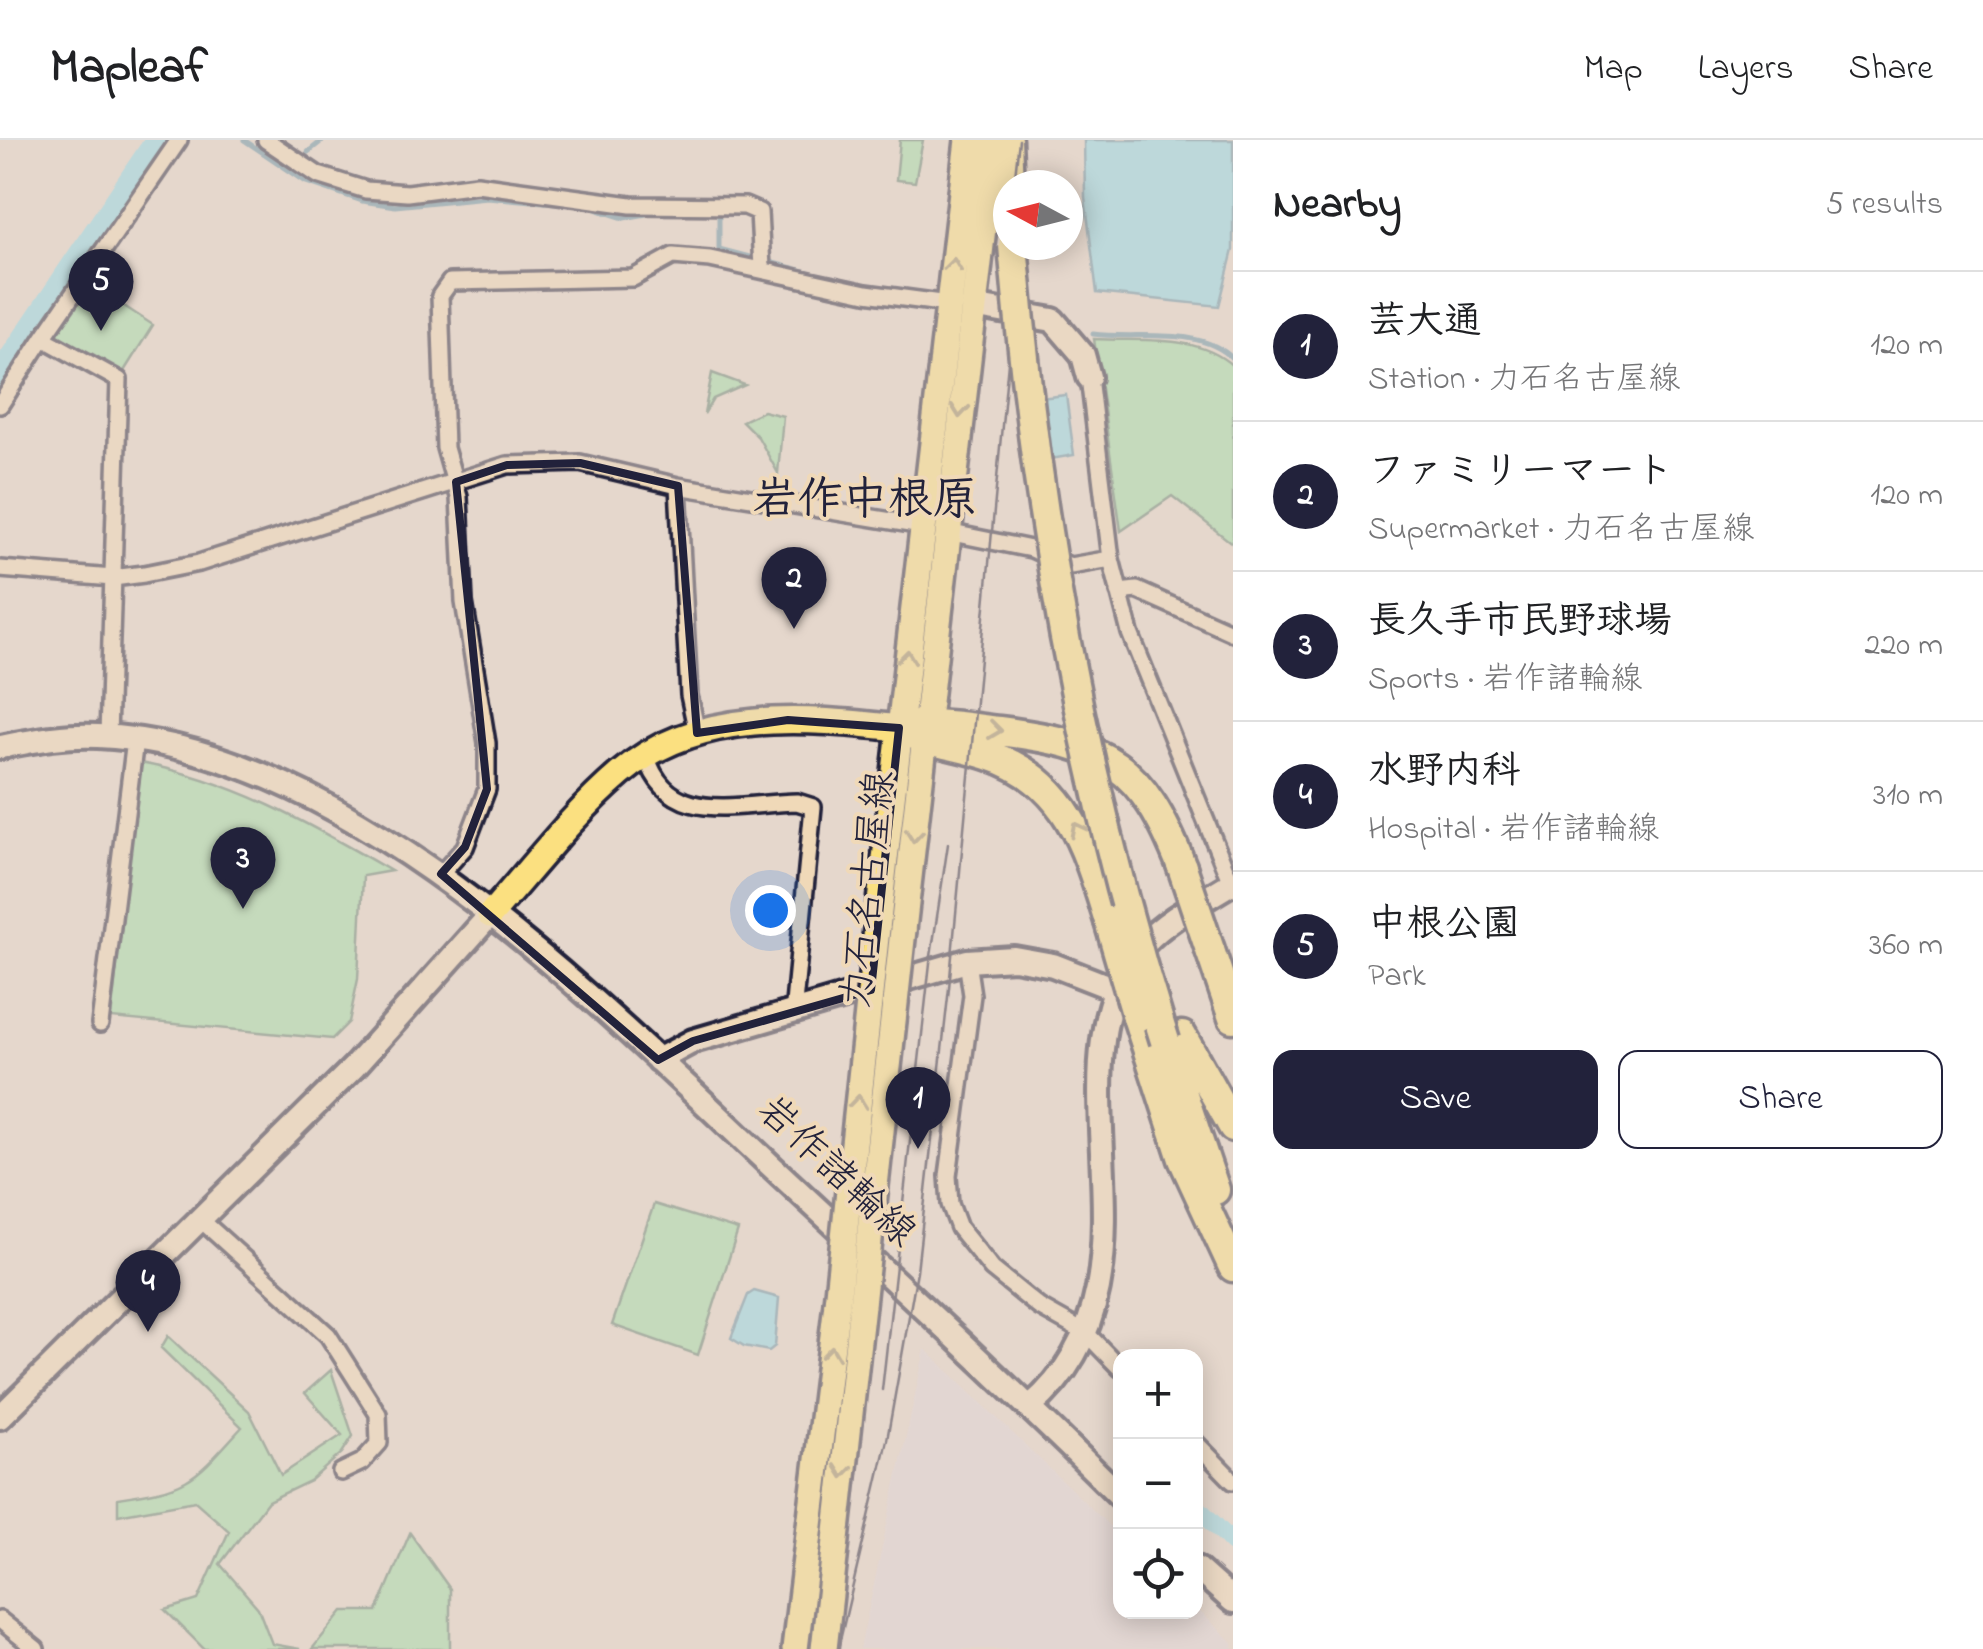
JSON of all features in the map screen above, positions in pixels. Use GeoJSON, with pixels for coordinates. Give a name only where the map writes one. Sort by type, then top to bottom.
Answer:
{"type":"FeatureCollection","features":[{"type":"Feature","properties":{"kind":"highway"},"geometry":{"type":"LineString","coordinates":[[1006,140],[1009,170]]}},
{"type":"Feature","properties":{"kind":"highway"},"geometry":{"type":"LineString","coordinates":[[1021,140],[1022,170]]}},
{"type":"Feature","properties":{"kind":"highway"},"geometry":{"type":"LineString","coordinates":[[1016,260],[1038,468],[1064,630],[1116,866],[1173,1038],[1233,1244]]}},
{"type":"Feature","properties":{"kind":"highway"},"geometry":{"type":"LineString","coordinates":[[1029,260],[1055,496],[1085,668],[1130,864],[1173,1038],[1233,1126]]}},
{"type":"Feature","properties":{"kind":"highway"},"geometry":{"type":"LineString","coordinates":[[916,730],[1032,735],[1098,754],[1118,766],[1148,795],[1182,867],[1233,1018]]}},
{"type":"Feature","properties":{"kind":"highway"},"geometry":{"type":"LineString","coordinates":[[916,730],[1007,761],[1044,785],[1072,818],[1082,838],[1184,1159],[1233,1267]]}},
{"type":"Feature","properties":{"kind":"main road","name":"力石名古屋線"},"geometry":{"type":"LineString","coordinates":[[796,1649],[837,1406],[904,930],[916,730],[960,305],[968,140]]}},
{"type":"Feature","properties":{"kind":"main road","name":"力石名古屋線"},"geometry":{"type":"LineString","coordinates":[[960,305],[992,140]]}},
{"type":"Feature","properties":{"kind":"main road"},"geometry":{"type":"LineString","coordinates":[[960,305],[993,306],[1054,320],[1083,355],[1089,377]]}},
{"type":"Feature","properties":{"kind":"main road","name":"力石名古屋線"},"geometry":{"type":"LineString","coordinates":[[490,915],[596,798],[646,755],[697,732],[788,720],[916,730]]}},
{"type":"Feature","properties":{"kind":"main road","name":"力石名古屋線"},"geometry":{"type":"LineString","coordinates":[[849,1304],[877,928],[916,730]]}},
{"type":"Feature","properties":{"kind":"main road","name":"岩作諸輪線"},"geometry":{"type":"LineString","coordinates":[[0,747],[64,737],[108,736],[206,754],[278,783],[404,848],[441,874],[658,1060],[1113,1489]]}},
{"type":"Feature","properties":{"kind":"main road"},"geometry":{"type":"LineString","coordinates":[[1030,1407],[1054,1388],[1088,1334],[1104,1257],[1103,1051],[1117,990],[1144,944],[1232,884]]}},
{"type":"Feature","properties":{"kind":"main road"},"geometry":{"type":"LineString","coordinates":[[0,1417],[354,1066],[490,915]]}},
{"type":"Feature","properties":{"kind":"main road"},"geometry":{"type":"LineString","coordinates":[[658,1060],[693,1041],[967,961],[1014,958],[1052,965],[1117,990]]}},
{"type":"Feature","properties":{"kind":"main road","name":"力石名古屋線"},"geometry":{"type":"LineString","coordinates":[[824,1649],[837,1406]]}},
{"type":"Feature","properties":{"kind":"main road"},"geometry":{"type":"LineString","coordinates":[[1203,1574],[1233,1600]]}},
{"type":"Feature","properties":{"kind":"street"},"geometry":{"type":"LineString","coordinates":[[0,405],[179,140]]}},
{"type":"Feature","properties":{"kind":"street"},"geometry":{"type":"LineString","coordinates":[[266,140],[318,175],[366,190],[407,193],[477,184],[631,205],[745,206],[759,212],[762,268]]}},
{"type":"Feature","properties":{"kind":"street"},"geometry":{"type":"LineString","coordinates":[[441,874],[465,847],[487,789],[488,743],[468,637],[456,482],[445,448],[440,296],[450,282],[633,278],[673,256],[762,268],[866,293],[960,305]]}},
{"type":"Feature","properties":{"kind":"street"},"geometry":{"type":"LineString","coordinates":[[42,338],[119,380],[111,530],[108,736]]}},
{"type":"Feature","properties":{"kind":"street"},"geometry":{"type":"LineString","coordinates":[[1089,377],[1111,559],[1130,633],[1232,884]]}},
{"type":"Feature","properties":{"kind":"street"},"geometry":{"type":"LineString","coordinates":[[0,568],[113,578],[199,562],[507,465],[580,463],[678,486],[1031,548],[1070,566],[1111,559]]}},
{"type":"Feature","properties":{"kind":"street"},"geometry":{"type":"LineString","coordinates":[[678,486],[690,695],[697,732]]}},
{"type":"Feature","properties":{"kind":"street"},"geometry":{"type":"LineString","coordinates":[[1119,592],[1137,590],[1233,632]]}},
{"type":"Feature","properties":{"kind":"street"},"geometry":{"type":"LineString","coordinates":[[100,1024],[135,740]]}},
{"type":"Feature","properties":{"kind":"street"},"geometry":{"type":"LineString","coordinates":[[646,755],[666,795],[690,806],[797,802],[813,807],[793,1014]]}},
{"type":"Feature","properties":{"kind":"street"},"geometry":{"type":"LineString","coordinates":[[967,961],[972,995],[948,1176],[950,1204],[958,1228],[992,1269],[1026,1298],[1088,1334],[1113,1361]]}},
{"type":"Feature","properties":{"kind":"street"},"geometry":{"type":"LineString","coordinates":[[200,1219],[328,1335],[378,1414],[378,1443],[362,1462],[341,1472]]}},
{"type":"Feature","properties":{"kind":"street"},"geometry":{"type":"LineString","coordinates":[[1203,1450],[1233,1481]]}},
{"type":"Feature","properties":{"kind":"street"},"geometry":{"type":"LineString","coordinates":[[0,1620],[36,1649]]}},
{"type":"Feature","properties":{"kind":"highlighted area"},"geometry":{"type":"Polygon","coordinates":[[[580,463],[678,486],[697,733],[788,720],[899,728],[871,990],[693,1041],[658,1060],[441,874],[465,847],[487,789],[456,482],[507,465],[580,463]]]}},
{"type":"Feature","properties":{"kind":"shaded area"},"geometry":{"type":"Polygon","coordinates":[[[925,1349],[1113,1529],[1113,1619],[1203,1619],[1203,1615],[1233,1643],[1233,1649],[860,1649],[925,1349]]]}},
{"type":"Feature","properties":{"kind":"green space"},"geometry":{"type":"Polygon","coordinates":[[[900,140],[923,140],[915,182],[896,180],[900,140]]]}},
{"type":"Feature","properties":{"kind":"green space"},"geometry":{"type":"Polygon","coordinates":[[[86,281],[153,325],[121,376],[48,338],[86,281]]]}},
{"type":"Feature","properties":{"kind":"green space"},"geometry":{"type":"Polygon","coordinates":[[[1094,339],[1185,344],[1218,355],[1233,366],[1233,544],[1172,496],[1121,531],[1094,339]]]}},
{"type":"Feature","properties":{"kind":"green space"},"geometry":{"type":"Polygon","coordinates":[[[712,373],[745,385],[713,399],[704,414],[712,373]]]}},
{"type":"Feature","properties":{"kind":"green space"},"geometry":{"type":"Polygon","coordinates":[[[763,411],[783,416],[778,473],[758,437],[742,421],[763,411]]]}},
{"type":"Feature","properties":{"kind":"green space"},"geometry":{"type":"Polygon","coordinates":[[[140,763],[239,792],[391,871],[363,876],[358,979],[349,1022],[332,1039],[111,1018],[140,763]]]}},
{"type":"Feature","properties":{"kind":"green space"},"geometry":{"type":"Polygon","coordinates":[[[654,1204],[738,1230],[698,1355],[612,1325],[654,1204]]]}},
{"type":"Feature","properties":{"kind":"green space"},"geometry":{"type":"Polygon","coordinates":[[[168,1336],[249,1411],[281,1475],[342,1435],[305,1393],[331,1370],[353,1436],[342,1453],[310,1481],[268,1501],[220,1564],[258,1608],[272,1644],[300,1649],[204,1649],[165,1610],[198,1600],[229,1531],[195,1501],[118,1515],[118,1498],[161,1490],[189,1479],[242,1427],[161,1348],[168,1336]]]}},
{"type":"Feature","properties":{"kind":"green space"},"geometry":{"type":"Polygon","coordinates":[[[410,1533],[450,1589],[450,1649],[312,1649],[343,1611],[377,1611],[410,1533]]]}},
{"type":"Feature","properties":{"kind":"water"},"geometry":{"type":"Polygon","coordinates":[[[1084,140],[1233,140],[1233,250],[1219,306],[1097,293],[1085,197],[1084,140]]]}},
{"type":"Feature","properties":{"kind":"water"},"geometry":{"type":"Polygon","coordinates":[[[1066,395],[1074,455],[1022,464],[1014,401],[1066,395]]]}},
{"type":"Feature","properties":{"kind":"water"},"geometry":{"type":"Polygon","coordinates":[[[754,1291],[779,1298],[775,1346],[769,1351],[744,1346],[731,1338],[748,1295],[754,1291]]]}},
{"type":"Feature","properties":{"kind":"waterway"},"geometry":{"type":"LineString","coordinates":[[0,380],[161,140]]}},
{"type":"Feature","properties":{"kind":"waterway"},"geometry":{"type":"LineString","coordinates":[[244,140],[306,182],[362,201],[395,206],[487,197],[567,204]]}},
{"type":"Feature","properties":{"kind":"waterway"},"geometry":{"type":"LineString","coordinates":[[308,152],[323,140]]}},
{"type":"Feature","properties":{"kind":"waterway"},"geometry":{"type":"LineString","coordinates":[[583,205],[624,218],[652,213],[719,213],[719,249],[808,272]]}},
{"type":"Feature","properties":{"kind":"waterway"},"geometry":{"type":"LineString","coordinates":[[1093,334],[1186,338],[1219,348],[1233,359]]}},
{"type":"Feature","properties":{"kind":"waterway"},"geometry":{"type":"LineString","coordinates":[[1203,1513],[1233,1543]]}},
{"type":"Feature","properties":{"kind":"tram line"},"geometry":{"type":"LineString","coordinates":[[1016,170],[1019,140]]}},
{"type":"Feature","properties":{"kind":"tram line"},"geometry":{"type":"LineString","coordinates":[[838,1649],[887,1440],[917,1271],[949,988],[1018,260]]}},
{"type":"Feature","properties":{"kind":"tram line"},"geometry":{"type":"LineString","coordinates":[[882,1390],[930,963],[948,844]]}},
{"type":"Feature","properties":{"kind":"place","name":"中根公園"},"geometry":{"type":"Point","coordinates":[101,331]}},
{"type":"Feature","properties":{"kind":"place","name":"ファミリーマート"},"geometry":{"type":"Point","coordinates":[794,629]}},
{"type":"Feature","properties":{"kind":"place","name":"長久手市民野球場"},"geometry":{"type":"Point","coordinates":[243,909]}},
{"type":"Feature","properties":{"kind":"place","name":"芸大通"},"geometry":{"type":"Point","coordinates":[918,1149]}},
{"type":"Feature","properties":{"kind":"place","name":"水野内科"},"geometry":{"type":"Point","coordinates":[148,1332]}},
{"type":"Feature","properties":{"kind":"district","name":"岩作中根原"},"geometry":{"type":"Point","coordinates":[865,502]}}]}
